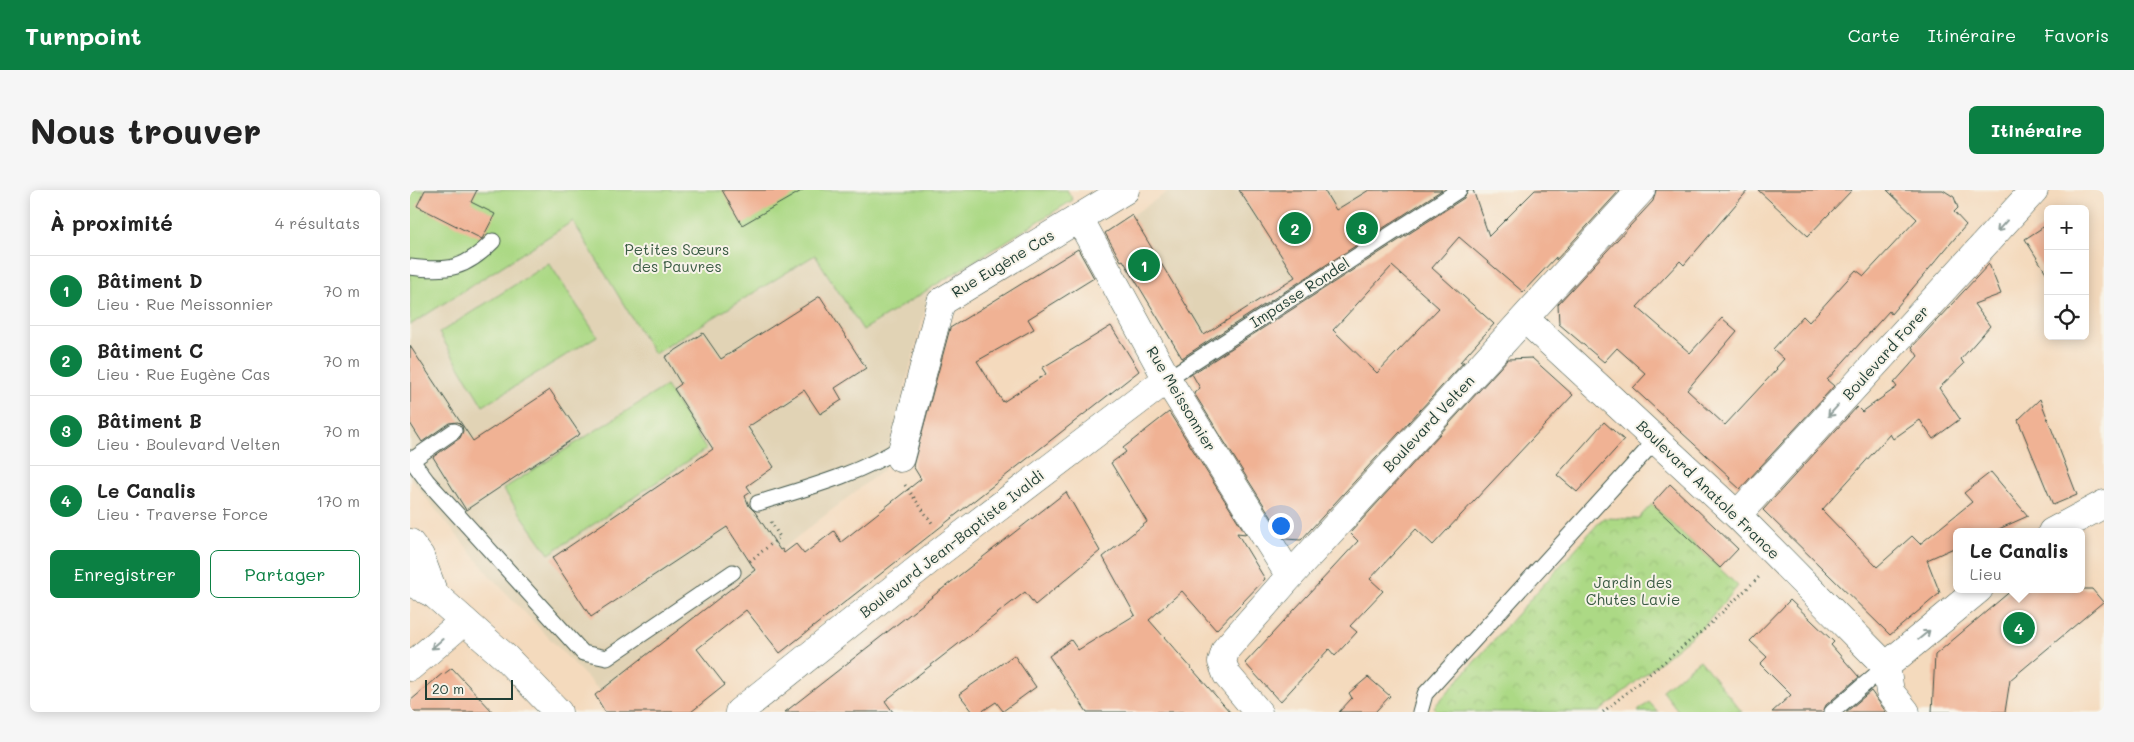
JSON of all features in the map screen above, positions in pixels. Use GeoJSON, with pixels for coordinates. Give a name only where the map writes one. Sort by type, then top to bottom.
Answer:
{"type":"FeatureCollection","features":[{"type":"Feature","properties":{"kind":"street","name":"Rue Eugène Cas"},"geometry":{"type":"LineString","coordinates":[[902,452],[941,302],[1125,190]]}},
{"type":"Feature","properties":{"kind":"street","name":"Boulevard Velten"},"geometry":{"type":"LineString","coordinates":[[1258,712],[1227,675],[1222,662],[1226,649],[1641,190]]}},
{"type":"Feature","properties":{"kind":"street","name":"Boulevard Forer"},"geometry":{"type":"LineString","coordinates":[[1737,515],[2034,190]]}},
{"type":"Feature","properties":{"kind":"street","name":"Rue Meissonnier"},"geometry":{"type":"LineString","coordinates":[[1079,218],[1167,379],[1290,576]]}},
{"type":"Feature","properties":{"kind":"street","name":"Boulevard Anatole France"},"geometry":{"type":"LineString","coordinates":[[1525,319],[1737,515],[1886,666]]}},
{"type":"Feature","properties":{"kind":"street","name":"Boulevard Jean-Baptiste Ivaldi"},"geometry":{"type":"LineString","coordinates":[[739,712],[937,554],[1167,379]]}},
{"type":"Feature","properties":{"kind":"street"},"geometry":{"type":"LineString","coordinates":[[2059,528],[2104,504]]}},
{"type":"Feature","properties":{"kind":"street"},"geometry":{"type":"LineString","coordinates":[[410,543],[420,556],[422,588],[464,621],[506,658],[558,712]]}},
{"type":"Feature","properties":{"kind":"street"},"geometry":{"type":"LineString","coordinates":[[1906,712],[1890,692],[1886,666],[1974,593]]}},
{"type":"Feature","properties":{"kind":"street"},"geometry":{"type":"LineString","coordinates":[[410,667],[464,621]]}},
{"type":"Feature","properties":{"kind":"lane","name":"Impasse Rondel"},"geometry":{"type":"LineString","coordinates":[[1167,379],[1459,190]]}},
{"type":"Feature","properties":{"kind":"lane"},"geometry":{"type":"LineString","coordinates":[[410,266],[426,269],[456,268],[480,255],[493,241]]}},
{"type":"Feature","properties":{"kind":"lane"},"geometry":{"type":"LineString","coordinates":[[454,431],[411,459],[427,481],[583,653],[607,658],[733,572]]}},
{"type":"Feature","properties":{"kind":"lane"},"geometry":{"type":"LineString","coordinates":[[1420,712],[1425,694],[1656,440]]}},
{"type":"Feature","properties":{"kind":"lane"},"geometry":{"type":"LineString","coordinates":[[758,503],[816,486],[902,452]]}},
{"type":"Feature","properties":{"kind":"lane"},"geometry":{"type":"LineString","coordinates":[[1832,712],[1886,666]]}},
{"type":"Feature","properties":{"kind":"path"},"geometry":{"type":"LineString","coordinates":[[750,561],[780,537],[770,521]]}},
{"type":"Feature","properties":{"kind":"path"},"geometry":{"type":"LineString","coordinates":[[1603,712],[1707,627],[1779,558]]}},
{"type":"Feature","properties":{"kind":"shaded area"},"geometry":{"type":"Polygon","coordinates":[[[1171,190],[1444,190],[1184,360],[1106,232],[1171,190]]]}},
{"type":"Feature","properties":{"kind":"shaded area"},"geometry":{"type":"Polygon","coordinates":[[[573,221],[654,354],[815,255],[863,330],[931,289],[883,470],[600,691],[491,577],[410,478],[410,325],[573,221]]]}},
{"type":"Feature","properties":{"kind":"green space","name":"Petites Sœurs des Pauvres"},"geometry":{"type":"Polygon","coordinates":[[[410,190],[1067,190],[1073,200],[863,330],[815,255],[654,354],[573,221],[410,325],[410,190]]]}},
{"type":"Feature","properties":{"kind":"green space"},"geometry":{"type":"Polygon","coordinates":[[[549,263],[597,336],[483,406],[439,333],[549,263]]]}},
{"type":"Feature","properties":{"kind":"green space"},"geometry":{"type":"Polygon","coordinates":[[[666,386],[706,449],[549,554],[503,489],[666,386]]]}},
{"type":"Feature","properties":{"kind":"green space","name":"Jardin des Chutes Lavie"},"geometry":{"type":"Polygon","coordinates":[[[1652,504],[1738,586],[1705,625],[1599,712],[1438,712],[1434,707],[1603,518],[1638,519],[1652,504]]]}},
{"type":"Feature","properties":{"kind":"green space"},"geometry":{"type":"Polygon","coordinates":[[[1700,660],[1742,712],[1679,712],[1662,690],[1700,660]]]}},
{"type":"Feature","properties":{"kind":"green space"},"geometry":{"type":"Polygon","coordinates":[[[1649,702],[1658,712],[1637,712],[1649,702]]]}},
{"type":"Feature","properties":{"kind":"building"},"geometry":{"type":"Polygon","coordinates":[[[425,190],[477,190],[471,202],[495,214],[482,239],[417,206],[425,190]]]}},
{"type":"Feature","properties":{"kind":"building"},"geometry":{"type":"Polygon","coordinates":[[[722,190],[803,190],[742,225],[722,190]]]}},
{"type":"Feature","properties":{"kind":"building"},"geometry":{"type":"Polygon","coordinates":[[[1239,190],[1324,190],[1336,210],[1369,190],[1442,190],[1182,358],[1105,233],[1132,215],[1204,335],[1295,277],[1239,190]]]}},
{"type":"Feature","properties":{"kind":"building"},"geometry":{"type":"Polygon","coordinates":[[[1468,190],[1473,190],[1489,236],[1535,190],[1620,190],[1556,260],[1556,257],[1523,292],[1459,237],[1432,268],[1494,324],[1460,362],[1464,362],[1301,540],[1285,539],[1194,393],[1200,388],[1192,374],[1464,198],[1468,190]],[[1392,266],[1333,330],[1377,373],[1439,308],[1392,266]]]}},
{"type":"Feature","properties":{"kind":"building"},"geometry":{"type":"Polygon","coordinates":[[[1656,190],[1748,190],[1684,265],[1680,261],[1637,307],[1690,353],[1722,318],[1737,331],[1687,390],[1725,425],[1777,369],[1784,359],[1773,349],[1803,316],[1809,322],[1856,270],[1864,276],[1917,219],[1887,190],[1943,190],[1954,197],[1958,208],[1954,212],[1966,225],[1891,314],[1889,311],[1827,380],[1834,386],[1740,489],[1729,479],[1730,477],[1633,388],[1646,374],[1617,348],[1604,362],[1559,324],[1558,304],[1653,201],[1656,190]]]}},
{"type":"Feature","properties":{"kind":"building"},"geometry":{"type":"Polygon","coordinates":[[[1758,190],[1852,190],[1808,236],[1758,190]]]}},
{"type":"Feature","properties":{"kind":"building"},"geometry":{"type":"Polygon","coordinates":[[[2044,227],[2044,269],[2025,239],[2044,227]]]}},
{"type":"Feature","properties":{"kind":"building"},"geometry":{"type":"Polygon","coordinates":[[[1078,249],[1094,278],[1028,319],[1034,329],[977,361],[1003,402],[1046,374],[1042,368],[1111,326],[1139,371],[780,653],[746,610],[697,649],[725,685],[691,712],[605,712],[595,695],[755,570],[727,527],[591,617],[552,558],[713,449],[674,389],[681,384],[665,357],[703,333],[721,359],[820,296],[866,368],[835,388],[842,400],[820,414],[804,390],[748,427],[774,467],[747,486],[751,492],[745,496],[749,506],[780,550],[782,549],[784,553],[796,544],[804,554],[834,531],[841,542],[921,479],[913,466],[950,328],[1078,249]]]}},
{"type":"Feature","properties":{"kind":"building"},"geometry":{"type":"Polygon","coordinates":[[[1989,264],[2001,294],[1974,304],[1990,326],[1961,359],[1964,364],[1939,388],[1960,419],[1933,439],[1920,420],[1893,439],[1890,434],[1822,510],[1877,567],[1912,536],[1920,544],[1972,502],[1964,493],[1991,472],[2028,516],[2001,528],[1953,528],[1953,548],[1927,560],[1940,593],[1890,635],[1763,510],[1857,407],[1862,412],[1897,387],[1894,383],[1918,356],[1912,347],[1989,264]]]}},
{"type":"Feature","properties":{"kind":"building"},"geometry":{"type":"Polygon","coordinates":[[[410,346],[473,441],[550,390],[580,434],[466,510],[433,457],[460,438],[463,431],[462,426],[458,422],[449,423],[422,442],[410,423],[410,346]]]}},
{"type":"Feature","properties":{"kind":"building"},"geometry":{"type":"Polygon","coordinates":[[[1532,358],[1573,395],[1433,545],[1416,529],[1370,579],[1383,591],[1350,626],[1357,632],[1335,656],[1329,649],[1280,702],[1245,663],[1358,541],[1350,533],[1508,359],[1532,358]]]}},
{"type":"Feature","properties":{"kind":"building"},"geometry":{"type":"Polygon","coordinates":[[[2040,399],[2077,495],[2053,505],[2018,420],[2040,399]]]}},
{"type":"Feature","properties":{"kind":"building"},"geometry":{"type":"Polygon","coordinates":[[[1169,412],[1246,534],[1237,533],[1265,579],[1216,630],[1182,591],[1149,620],[1230,712],[1087,712],[1049,656],[1071,640],[1078,650],[1135,615],[1103,557],[1147,522],[1111,463],[1126,452],[1123,448],[1169,412]]]}},
{"type":"Feature","properties":{"kind":"building"},"geometry":{"type":"Polygon","coordinates":[[[1604,422],[1624,440],[1577,492],[1557,475],[1604,422]]]}},
{"type":"Feature","properties":{"kind":"building"},"geometry":{"type":"Polygon","coordinates":[[[1670,484],[1738,549],[1720,568],[1652,504],[1670,484]]]}},
{"type":"Feature","properties":{"kind":"building"},"geometry":{"type":"Polygon","coordinates":[[[1066,492],[1100,551],[1035,605],[1025,592],[885,701],[893,712],[785,712],[1066,492]]]}},
{"type":"Feature","properties":{"kind":"building"},"geometry":{"type":"Polygon","coordinates":[[[2085,589],[2092,589],[2103,602],[2010,680],[2005,712],[1932,712],[1935,655],[2008,593],[2085,593],[2085,589]]]}},
{"type":"Feature","properties":{"kind":"building"},"geometry":{"type":"Polygon","coordinates":[[[1790,600],[1834,642],[1831,645],[1859,677],[1826,705],[1823,712],[1772,712],[1791,695],[1760,664],[1767,657],[1750,641],[1790,600]]]}},
{"type":"Feature","properties":{"kind":"building"},"geometry":{"type":"Polygon","coordinates":[[[1014,655],[1036,687],[1003,711],[996,702],[981,712],[973,712],[959,694],[1014,655]]]}},
{"type":"Feature","properties":{"kind":"building"},"geometry":{"type":"Polygon","coordinates":[[[452,668],[493,712],[410,712],[410,701],[443,673],[452,668]]]}},
{"type":"Feature","properties":{"kind":"building"},"geometry":{"type":"Polygon","coordinates":[[[1368,677],[1390,696],[1375,712],[1339,712],[1352,698],[1349,693],[1368,677]]]}},
{"type":"Feature","properties":{"kind":"building"},"geometry":{"type":"Polygon","coordinates":[[[1871,691],[1886,712],[1846,712],[1871,691]]]}},
{"type":"Feature","properties":{"kind":"place","name":"Bâtiment C"},"geometry":{"type":"Point","coordinates":[1295,228]}},
{"type":"Feature","properties":{"kind":"place","name":"Bâtiment B"},"geometry":{"type":"Point","coordinates":[1362,228]}},
{"type":"Feature","properties":{"kind":"place","name":"Bâtiment D"},"geometry":{"type":"Point","coordinates":[1144,265]}},
{"type":"Feature","properties":{"kind":"place","name":"Le Canalis"},"geometry":{"type":"Point","coordinates":[2019,628]}}]}
